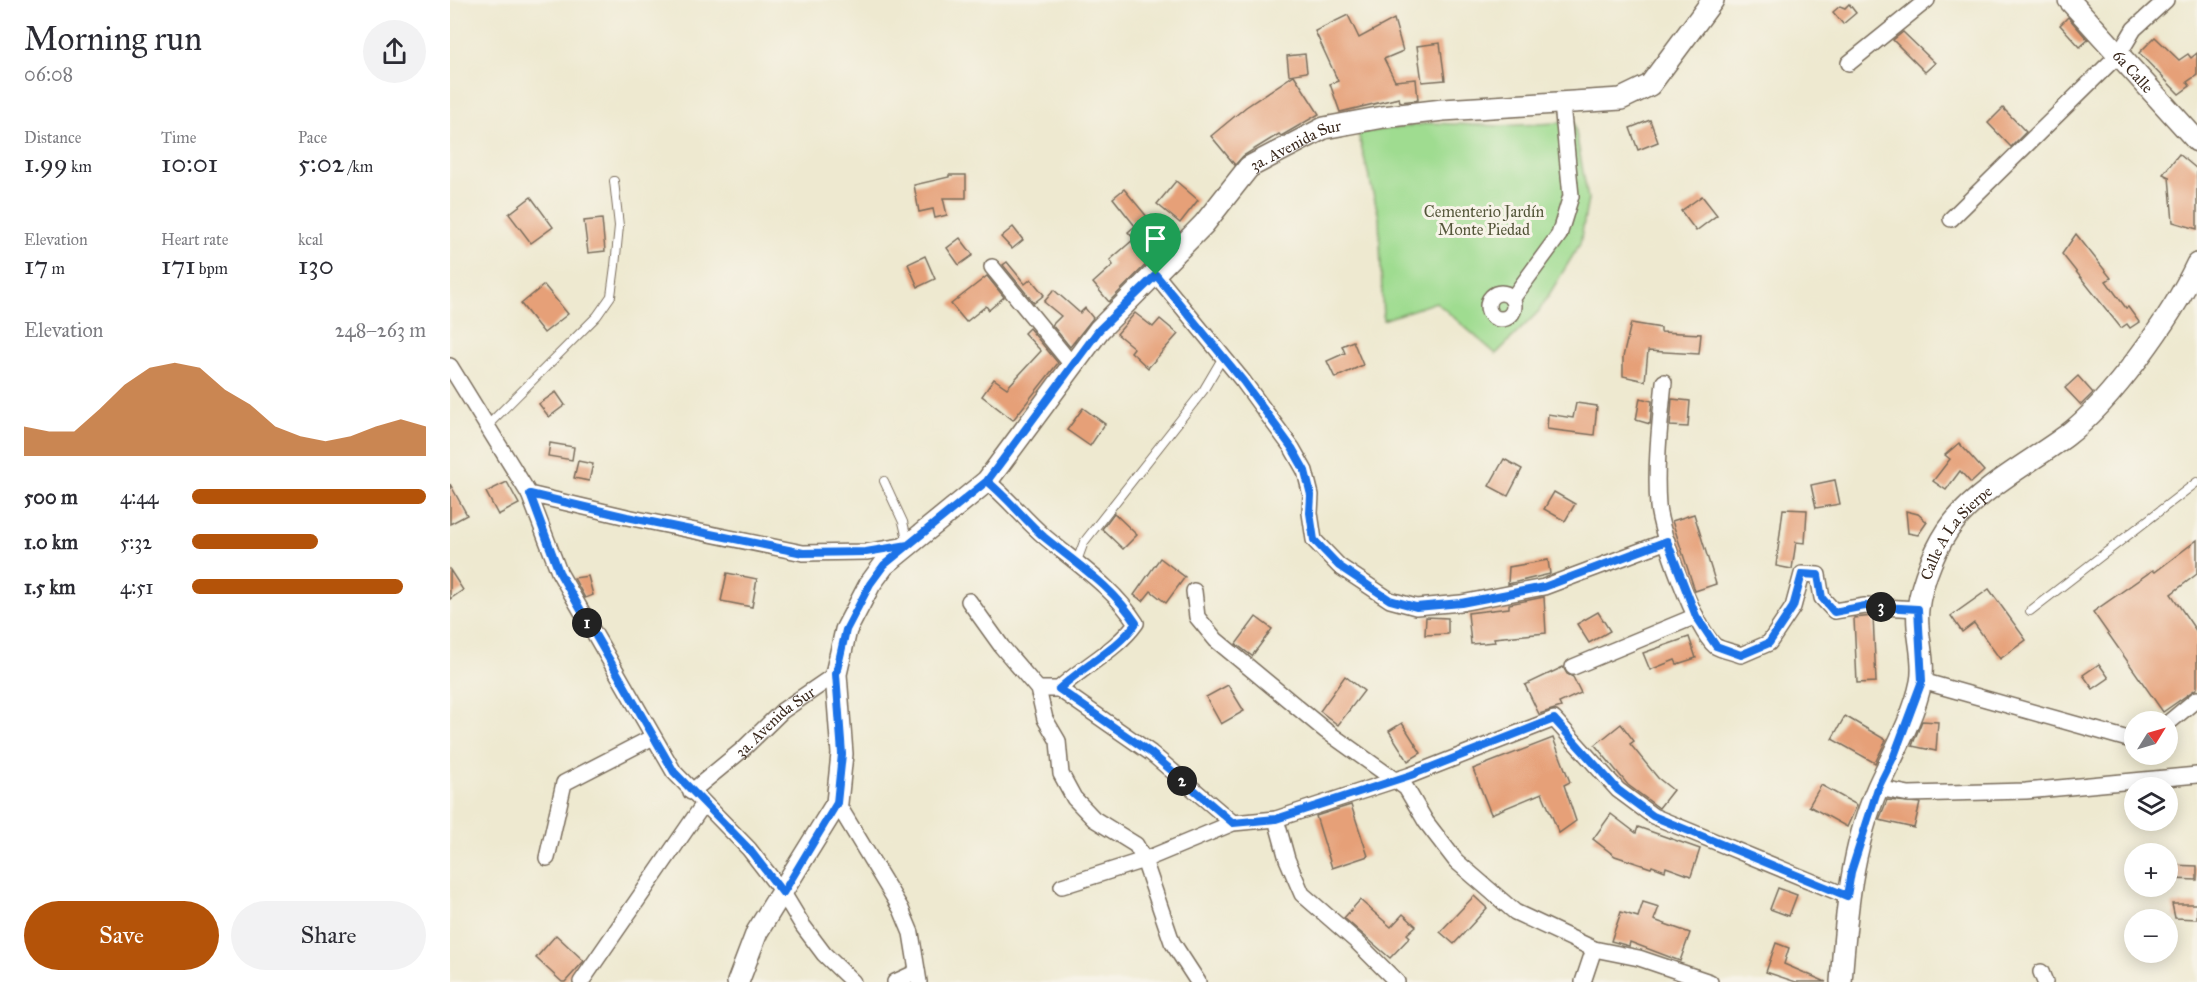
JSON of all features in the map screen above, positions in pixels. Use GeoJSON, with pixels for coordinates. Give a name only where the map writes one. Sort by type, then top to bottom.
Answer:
{"type":"FeatureCollection","features":[{"type":"Feature","properties":{"kind":"street","name":"3a. Avenida Sur"},"geometry":{"type":"LineString","coordinates":[[691,792],[742,750],[782,711],[836,674],[846,630],[870,584],[884,565],[987,481],[1099,330],[1204,224],[1249,167],[1324,128],[1383,117],[1443,110],[1621,99],[1650,85],[1713,0]]}},
{"type":"Feature","properties":{"kind":"street"},"geometry":{"type":"LineString","coordinates":[[1849,63],[1927,0]]}},
{"type":"Feature","properties":{"kind":"street","name":"6a Calle"},"geometry":{"type":"LineString","coordinates":[[2069,0],[2197,141]]}},
{"type":"Feature","properties":{"kind":"street"},"geometry":{"type":"LineString","coordinates":[[1950,219],[2119,54],[2134,29],[2166,0]]}},
{"type":"Feature","properties":{"kind":"street"},"geometry":{"type":"LineString","coordinates":[[1512,298],[1559,235],[1571,196],[1562,104]]}},
{"type":"Feature","properties":{"kind":"street","name":"Calle A La Sierpe"},"geometry":{"type":"LineString","coordinates":[[1841,982],[1847,896],[1851,872],[1878,788],[1894,756],[1922,681],[1918,609],[1934,553],[1955,521],[1991,489],[2068,435],[2109,396],[2154,333],[2197,264]]}},
{"type":"Feature","properties":{"kind":"street"},"geometry":{"type":"LineString","coordinates":[[992,267],[1073,366]]}},
{"type":"Feature","properties":{"kind":"street"},"geometry":{"type":"LineString","coordinates":[[1156,275],[1273,420],[1305,471],[1311,495],[1310,513],[1314,540],[1339,566],[1390,600],[1416,607],[1461,603],[1544,587],[1667,541]]}},
{"type":"Feature","properties":{"kind":"street"},"geometry":{"type":"LineString","coordinates":[[450,366],[486,427],[530,494],[559,572],[674,772],[703,805],[749,849],[783,893],[824,954],[853,982]]}},
{"type":"Feature","properties":{"kind":"street"},"geometry":{"type":"LineString","coordinates":[[1664,382],[1659,444],[1658,509],[1667,541],[1696,616],[1716,646],[1741,655],[1769,643],[1793,607],[1802,574],[1818,575],[1822,598],[1834,612],[1865,606],[1918,609]]}},
{"type":"Feature","properties":{"kind":"street"},"geometry":{"type":"LineString","coordinates":[[987,481],[1044,536],[1077,561],[1128,611],[1136,623],[1126,637],[1059,689]]}},
{"type":"Feature","properties":{"kind":"street"},"geometry":{"type":"LineString","coordinates":[[530,494],[627,517],[803,553],[866,552],[908,545]]}},
{"type":"Feature","properties":{"kind":"street"},"geometry":{"type":"LineString","coordinates":[[1194,591],[1197,616],[1216,640],[1326,731],[1406,788],[1426,822],[1456,861],[1515,912],[1594,949],[1640,958],[1710,982]]}},
{"type":"Feature","properties":{"kind":"street"},"geometry":{"type":"LineString","coordinates":[[969,601],[1008,655],[1038,689],[1046,719],[1058,741],[1061,774],[1074,798],[1094,819],[1136,845],[1144,860],[1172,942],[1198,982]]}},
{"type":"Feature","properties":{"kind":"street"},"geometry":{"type":"LineString","coordinates":[[1573,667],[1696,616]]}},
{"type":"Feature","properties":{"kind":"street"},"geometry":{"type":"LineString","coordinates":[[738,982],[757,932],[837,803],[842,754],[836,674]]}},
{"type":"Feature","properties":{"kind":"street"},"geometry":{"type":"LineString","coordinates":[[1922,681],[2124,738]]}},
{"type":"Feature","properties":{"kind":"street"},"geometry":{"type":"LineString","coordinates":[[1038,689],[1059,689],[1151,753],[1233,823]]}},
{"type":"Feature","properties":{"kind":"street"},"geometry":{"type":"LineString","coordinates":[[2178,715],[2197,699]]}},
{"type":"Feature","properties":{"kind":"street"},"geometry":{"type":"LineString","coordinates":[[1062,886],[1144,860],[1233,823],[1276,819],[1396,779],[1554,719],[1618,790],[1653,816],[1847,896]]}},
{"type":"Feature","properties":{"kind":"street"},"geometry":{"type":"LineString","coordinates":[[547,858],[564,783],[653,737]]}},
{"type":"Feature","properties":{"kind":"street"},"geometry":{"type":"LineString","coordinates":[[1878,788],[1909,794],[2016,792],[2197,775]]}},
{"type":"Feature","properties":{"kind":"street"},"geometry":{"type":"LineString","coordinates":[[837,803],[901,909],[912,933],[918,977],[896,982]]}},
{"type":"Feature","properties":{"kind":"street"},"geometry":{"type":"LineString","coordinates":[[581,982],[703,805]]}},
{"type":"Feature","properties":{"kind":"street"},"geometry":{"type":"LineString","coordinates":[[1276,819],[1287,859],[1302,894],[1356,941],[1397,982]]}},
{"type":"Feature","properties":{"kind":"street"},"geometry":{"type":"LineString","coordinates":[[1582,982],[1594,949]]}},
{"type":"Feature","properties":{"kind":"lane"},"geometry":{"type":"LineString","coordinates":[[486,427],[597,316],[611,296],[619,226],[614,182]]}},
{"type":"Feature","properties":{"kind":"lane"},"geometry":{"type":"LineString","coordinates":[[1077,561],[1084,542],[1203,391],[1223,357]]}},
{"type":"Feature","properties":{"kind":"lane"},"geometry":{"type":"LineString","coordinates":[[884,481],[903,522],[908,545]]}},
{"type":"Feature","properties":{"kind":"lane"},"geometry":{"type":"LineString","coordinates":[[2030,611],[2197,483]]}},
{"type":"Feature","properties":{"kind":"green space","name":"Cementerio Jardín Monte Piedad"},"geometry":{"type":"Polygon","coordinates":[[[1574,122],[1588,199],[1580,244],[1539,311],[1496,354],[1436,302],[1383,320],[1379,217],[1358,133],[1431,123],[1501,126],[1574,122]]]}},
{"type":"Feature","properties":{"kind":"building"},"geometry":{"type":"Polygon","coordinates":[[[1849,4],[1856,13],[1843,24],[1833,12],[1840,6],[1845,8],[1849,4]]]}},
{"type":"Feature","properties":{"kind":"building"},"geometry":{"type":"Polygon","coordinates":[[[1348,15],[1359,38],[1394,19],[1403,51],[1384,59],[1395,81],[1416,79],[1418,100],[1400,102],[1399,98],[1340,112],[1330,84],[1338,81],[1315,31],[1348,15]]]}},
{"type":"Feature","properties":{"kind":"building"},"geometry":{"type":"Polygon","coordinates":[[[2068,17],[2088,40],[2080,47],[2060,25],[2068,17]]]}},
{"type":"Feature","properties":{"kind":"building"},"geometry":{"type":"Polygon","coordinates":[[[1903,32],[1935,63],[1925,72],[1893,40],[1903,32]]]}},
{"type":"Feature","properties":{"kind":"building"},"geometry":{"type":"Polygon","coordinates":[[[2155,37],[2179,60],[2188,54],[2191,58],[2197,53],[2197,75],[2187,82],[2190,86],[2179,94],[2139,53],[2155,37]]]}},
{"type":"Feature","properties":{"kind":"building"},"geometry":{"type":"Polygon","coordinates":[[[1440,43],[1445,80],[1422,82],[1417,46],[1440,43]]]}},
{"type":"Feature","properties":{"kind":"building"},"geometry":{"type":"Polygon","coordinates":[[[1305,54],[1307,72],[1289,75],[1287,56],[1305,54]]]}},
{"type":"Feature","properties":{"kind":"building"},"geometry":{"type":"Polygon","coordinates":[[[1294,75],[1319,114],[1281,136],[1279,134],[1243,156],[1235,165],[1211,136],[1246,107],[1294,75]]]}},
{"type":"Feature","properties":{"kind":"building"},"geometry":{"type":"Polygon","coordinates":[[[2003,108],[2026,132],[2011,147],[1988,123],[2003,108]]]}},
{"type":"Feature","properties":{"kind":"building"},"geometry":{"type":"Polygon","coordinates":[[[1650,120],[1658,142],[1638,150],[1630,128],[1650,120]]]}},
{"type":"Feature","properties":{"kind":"building"},"geometry":{"type":"Polygon","coordinates":[[[2179,154],[2197,169],[2197,229],[2173,222],[2169,177],[2163,174],[2179,154]]]}},
{"type":"Feature","properties":{"kind":"building"},"geometry":{"type":"Polygon","coordinates":[[[949,175],[966,175],[966,198],[943,198],[947,215],[935,218],[933,209],[919,212],[914,185],[949,177],[949,175]]]}},
{"type":"Feature","properties":{"kind":"building"},"geometry":{"type":"Polygon","coordinates":[[[1176,181],[1198,200],[1180,223],[1157,204],[1176,181]]]}},
{"type":"Feature","properties":{"kind":"building"},"geometry":{"type":"Polygon","coordinates":[[[1124,189],[1168,242],[1109,302],[1093,283],[1113,265],[1110,260],[1134,239],[1128,232],[1135,226],[1113,198],[1124,189]]]}},
{"type":"Feature","properties":{"kind":"building"},"geometry":{"type":"Polygon","coordinates":[[[1702,196],[1717,215],[1696,231],[1681,211],[1702,196]]]}},
{"type":"Feature","properties":{"kind":"building"},"geometry":{"type":"Polygon","coordinates":[[[531,197],[553,227],[531,243],[509,214],[531,197]]]}},
{"type":"Feature","properties":{"kind":"building"},"geometry":{"type":"Polygon","coordinates":[[[602,219],[605,251],[588,253],[584,221],[602,219]]]}},
{"type":"Feature","properties":{"kind":"building"},"geometry":{"type":"Polygon","coordinates":[[[1013,227],[1023,240],[1012,249],[1001,237],[1013,227]]]}},
{"type":"Feature","properties":{"kind":"building"},"geometry":{"type":"Polygon","coordinates":[[[2076,234],[2111,278],[2106,281],[2139,322],[2130,328],[2127,324],[2121,328],[2062,254],[2076,234]]]}},
{"type":"Feature","properties":{"kind":"building"},"geometry":{"type":"Polygon","coordinates":[[[960,238],[973,255],[959,265],[947,248],[960,238]]]}},
{"type":"Feature","properties":{"kind":"building"},"geometry":{"type":"Polygon","coordinates":[[[925,256],[935,279],[918,287],[908,264],[925,256]]]}},
{"type":"Feature","properties":{"kind":"building"},"geometry":{"type":"Polygon","coordinates":[[[1007,262],[1025,284],[1031,279],[1044,295],[1034,303],[1003,265],[1007,262]]]}},
{"type":"Feature","properties":{"kind":"building"},"geometry":{"type":"Polygon","coordinates":[[[987,276],[1004,297],[989,310],[986,306],[966,322],[951,304],[987,276]]]}},
{"type":"Feature","properties":{"kind":"building"},"geometry":{"type":"Polygon","coordinates":[[[544,285],[568,314],[544,333],[521,304],[544,285]]]}},
{"type":"Feature","properties":{"kind":"building"},"geometry":{"type":"Polygon","coordinates":[[[1054,290],[1080,313],[1085,308],[1093,318],[1070,347],[1052,325],[1061,316],[1044,302],[1054,290]]]}},
{"type":"Feature","properties":{"kind":"building"},"geometry":{"type":"Polygon","coordinates":[[[1135,313],[1153,327],[1160,319],[1178,334],[1148,368],[1131,352],[1134,348],[1117,334],[1135,313]]]}},
{"type":"Feature","properties":{"kind":"building"},"geometry":{"type":"Polygon","coordinates":[[[1631,323],[1661,328],[1661,332],[1701,334],[1699,354],[1648,351],[1645,381],[1623,376],[1623,357],[1631,323]]]}},
{"type":"Feature","properties":{"kind":"building"},"geometry":{"type":"Polygon","coordinates":[[[1029,328],[1058,363],[1013,420],[982,396],[994,379],[1007,388],[1041,351],[1024,333],[1029,328]]]}},
{"type":"Feature","properties":{"kind":"building"},"geometry":{"type":"Polygon","coordinates":[[[1353,341],[1363,365],[1335,378],[1327,361],[1345,353],[1342,346],[1353,341]]]}},
{"type":"Feature","properties":{"kind":"building"},"geometry":{"type":"Polygon","coordinates":[[[2078,376],[2093,393],[2081,405],[2065,388],[2078,376]]]}},
{"type":"Feature","properties":{"kind":"building"},"geometry":{"type":"Polygon","coordinates":[[[556,392],[565,405],[549,417],[539,404],[556,392]]]}},
{"type":"Feature","properties":{"kind":"building"},"geometry":{"type":"Polygon","coordinates":[[[1640,398],[1652,401],[1650,424],[1636,420],[1640,398]]]}},
{"type":"Feature","properties":{"kind":"building"},"geometry":{"type":"Polygon","coordinates":[[[1672,399],[1690,401],[1688,427],[1670,426],[1672,399]]]}},
{"type":"Feature","properties":{"kind":"building"},"geometry":{"type":"Polygon","coordinates":[[[1576,403],[1597,406],[1594,435],[1547,429],[1548,414],[1573,418],[1576,403]]]}},
{"type":"Feature","properties":{"kind":"building"},"geometry":{"type":"Polygon","coordinates":[[[1083,408],[1105,424],[1090,446],[1067,430],[1083,408]]]}},
{"type":"Feature","properties":{"kind":"building"},"geometry":{"type":"Polygon","coordinates":[[[550,443],[574,447],[572,460],[548,456],[550,443]]]}},
{"type":"Feature","properties":{"kind":"building"},"geometry":{"type":"Polygon","coordinates":[[[1959,443],[1984,471],[1971,483],[1960,471],[1946,490],[1933,481],[1950,459],[1945,455],[1959,443]]]}},
{"type":"Feature","properties":{"kind":"building"},"geometry":{"type":"Polygon","coordinates":[[[1504,459],[1522,469],[1508,496],[1489,486],[1504,459]]]}},
{"type":"Feature","properties":{"kind":"building"},"geometry":{"type":"Polygon","coordinates":[[[578,461],[593,464],[589,481],[574,478],[578,461]]]}},
{"type":"Feature","properties":{"kind":"building"},"geometry":{"type":"Polygon","coordinates":[[[1835,480],[1840,504],[1816,508],[1811,485],[1835,480]]]}},
{"type":"Feature","properties":{"kind":"building"},"geometry":{"type":"Polygon","coordinates":[[[507,482],[519,504],[498,515],[486,492],[507,482]]]}},
{"type":"Feature","properties":{"kind":"building"},"geometry":{"type":"Polygon","coordinates":[[[450,484],[467,515],[450,524],[450,484]]]}},
{"type":"Feature","properties":{"kind":"building"},"geometry":{"type":"Polygon","coordinates":[[[1554,492],[1575,504],[1565,521],[1544,509],[1554,492]]]}},
{"type":"Feature","properties":{"kind":"building"},"geometry":{"type":"Polygon","coordinates":[[[1783,509],[1807,510],[1805,543],[1796,542],[1792,569],[1776,566],[1783,509]]]}},
{"type":"Feature","properties":{"kind":"building"},"geometry":{"type":"Polygon","coordinates":[[[1906,511],[1918,514],[1927,522],[1918,535],[1908,533],[1906,511]]]}},
{"type":"Feature","properties":{"kind":"building"},"geometry":{"type":"Polygon","coordinates":[[[1114,513],[1137,535],[1123,549],[1102,529],[1114,513]]]}},
{"type":"Feature","properties":{"kind":"building"},"geometry":{"type":"Polygon","coordinates":[[[1694,514],[1716,584],[1695,591],[1672,521],[1694,514]]]}},
{"type":"Feature","properties":{"kind":"building"},"geometry":{"type":"Polygon","coordinates":[[[2197,540],[2197,574],[2171,594],[2197,632],[2197,688],[2164,711],[2093,612],[2153,570],[2155,572],[2197,540]]]}},
{"type":"Feature","properties":{"kind":"building"},"geometry":{"type":"Polygon","coordinates":[[[1160,558],[1185,577],[1166,603],[1151,591],[1143,601],[1134,595],[1160,558]]]}},
{"type":"Feature","properties":{"kind":"building"},"geometry":{"type":"Polygon","coordinates":[[[1548,560],[1550,574],[1508,584],[1509,567],[1548,560]]]}},
{"type":"Feature","properties":{"kind":"building"},"geometry":{"type":"Polygon","coordinates":[[[450,570],[463,590],[450,599],[450,570]]]}},
{"type":"Feature","properties":{"kind":"building"},"geometry":{"type":"Polygon","coordinates":[[[727,573],[757,579],[752,607],[721,601],[727,573]]]}},
{"type":"Feature","properties":{"kind":"building"},"geometry":{"type":"Polygon","coordinates":[[[588,576],[593,595],[585,598],[574,578],[588,576]]]}},
{"type":"Feature","properties":{"kind":"building"},"geometry":{"type":"Polygon","coordinates":[[[1989,589],[2026,640],[2000,659],[1974,623],[1962,632],[1951,616],[1989,589]]]}},
{"type":"Feature","properties":{"kind":"building"},"geometry":{"type":"Polygon","coordinates":[[[1544,597],[1546,633],[1494,638],[1495,642],[1471,644],[1468,613],[1509,608],[1509,604],[1544,597]]]}},
{"type":"Feature","properties":{"kind":"building"},"geometry":{"type":"Polygon","coordinates":[[[1598,612],[1610,631],[1589,643],[1577,624],[1598,612]]]}},
{"type":"Feature","properties":{"kind":"building"},"geometry":{"type":"Polygon","coordinates":[[[1873,616],[1876,682],[1857,683],[1854,618],[1873,616]]]}},
{"type":"Feature","properties":{"kind":"building"},"geometry":{"type":"Polygon","coordinates":[[[1256,617],[1272,629],[1252,656],[1236,644],[1256,617]]]}},
{"type":"Feature","properties":{"kind":"building"},"geometry":{"type":"Polygon","coordinates":[[[1426,617],[1448,618],[1448,634],[1425,635],[1426,617]]]}},
{"type":"Feature","properties":{"kind":"building"},"geometry":{"type":"Polygon","coordinates":[[[1689,637],[1696,658],[1677,664],[1675,660],[1650,670],[1643,653],[1689,637]]]}},
{"type":"Feature","properties":{"kind":"building"},"geometry":{"type":"Polygon","coordinates":[[[2099,664],[2109,678],[2093,689],[2083,675],[2099,664]]]}},
{"type":"Feature","properties":{"kind":"building"},"geometry":{"type":"Polygon","coordinates":[[[1563,667],[1567,674],[1573,677],[1581,693],[1559,703],[1561,707],[1539,714],[1525,685],[1563,667]]]}},
{"type":"Feature","properties":{"kind":"building"},"geometry":{"type":"Polygon","coordinates":[[[1345,676],[1364,691],[1338,725],[1320,711],[1345,676]]]}},
{"type":"Feature","properties":{"kind":"building"},"geometry":{"type":"Polygon","coordinates":[[[1228,685],[1244,711],[1221,724],[1206,697],[1228,685]]]}},
{"type":"Feature","properties":{"kind":"building"},"geometry":{"type":"Polygon","coordinates":[[[1845,716],[1886,740],[1875,763],[1832,739],[1845,716]]]}},
{"type":"Feature","properties":{"kind":"building"},"geometry":{"type":"Polygon","coordinates":[[[1922,721],[1938,722],[1936,751],[1912,746],[1922,721]]]}},
{"type":"Feature","properties":{"kind":"building"},"geometry":{"type":"Polygon","coordinates":[[[1402,723],[1421,753],[1408,761],[1389,731],[1402,723]]]}},
{"type":"Feature","properties":{"kind":"building"},"geometry":{"type":"Polygon","coordinates":[[[1621,724],[1634,741],[1630,744],[1658,778],[1673,790],[1659,808],[1628,785],[1595,745],[1621,724]]]}},
{"type":"Feature","properties":{"kind":"building"},"geometry":{"type":"Polygon","coordinates":[[[1553,738],[1570,782],[1564,785],[1576,821],[1559,833],[1542,793],[1491,814],[1473,769],[1553,738]]]}},
{"type":"Feature","properties":{"kind":"building"},"geometry":{"type":"Polygon","coordinates":[[[1821,785],[1857,805],[1847,827],[1809,806],[1821,785]]]}},
{"type":"Feature","properties":{"kind":"building"},"geometry":{"type":"Polygon","coordinates":[[[1887,800],[1920,803],[1914,828],[1879,820],[1887,800]]]}},
{"type":"Feature","properties":{"kind":"building"},"geometry":{"type":"Polygon","coordinates":[[[1351,805],[1368,856],[1332,868],[1316,816],[1351,805]]]}},
{"type":"Feature","properties":{"kind":"building"},"geometry":{"type":"Polygon","coordinates":[[[1611,814],[1636,833],[1638,827],[1700,849],[1691,876],[1666,867],[1665,871],[1652,866],[1651,868],[1615,856],[1593,839],[1611,814]]]}},
{"type":"Feature","properties":{"kind":"building"},"geometry":{"type":"Polygon","coordinates":[[[2178,865],[2197,866],[2197,880],[2178,879],[2178,865]]]}},
{"type":"Feature","properties":{"kind":"building"},"geometry":{"type":"Polygon","coordinates":[[[1778,888],[1797,895],[1789,916],[1770,909],[1778,888]]]}},
{"type":"Feature","properties":{"kind":"building"},"geometry":{"type":"Polygon","coordinates":[[[1474,896],[1487,908],[1454,944],[1440,932],[1474,896]]]}},
{"type":"Feature","properties":{"kind":"building"},"geometry":{"type":"Polygon","coordinates":[[[1360,900],[1391,927],[1403,914],[1416,926],[1407,934],[1410,937],[1390,958],[1344,918],[1360,900]]]}},
{"type":"Feature","properties":{"kind":"building"},"geometry":{"type":"Polygon","coordinates":[[[1643,902],[1659,907],[1654,920],[1690,933],[1680,961],[1630,942],[1629,946],[1611,941],[1621,912],[1638,917],[1643,902]]]}},
{"type":"Feature","properties":{"kind":"building"},"geometry":{"type":"Polygon","coordinates":[[[2172,904],[2197,904],[2197,919],[2178,918],[2178,909],[2173,909],[2172,904]]]}},
{"type":"Feature","properties":{"kind":"building"},"geometry":{"type":"Polygon","coordinates":[[[556,935],[584,961],[565,982],[562,982],[536,958],[556,935]]]}},
{"type":"Feature","properties":{"kind":"building"},"geometry":{"type":"Polygon","coordinates":[[[1776,943],[1789,948],[1784,964],[1826,982],[1796,982],[1766,972],[1776,943]]]}},
{"type":"Feature","properties":{"kind":"route"},"geometry":{"type":"LineString","coordinates":[[1156,275],[1099,330],[987,481],[962,504],[884,565],[870,584],[846,630],[836,674],[842,754],[837,803],[783,893],[749,849],[703,805],[674,772],[559,572],[530,494],[627,517],[803,553],[866,552],[908,545],[962,504],[987,481],[1044,536],[1087,569],[1128,611],[1136,623],[1126,637],[1102,653],[1059,689],[1151,753],[1233,823],[1276,819],[1411,775],[1554,719],[1618,790],[1653,816],[1847,896],[1851,872],[1878,788],[1894,756],[1922,681],[1918,609],[1865,606],[1834,612],[1822,598],[1818,575],[1802,574],[1793,607],[1769,643],[1741,655],[1716,646],[1696,616],[1682,585],[1667,541],[1604,567],[1586,571],[1544,587],[1461,603],[1416,607],[1390,600],[1363,585],[1339,566],[1314,540],[1310,513],[1311,495],[1305,471],[1292,448],[1243,381],[1156,275]]}}]}
